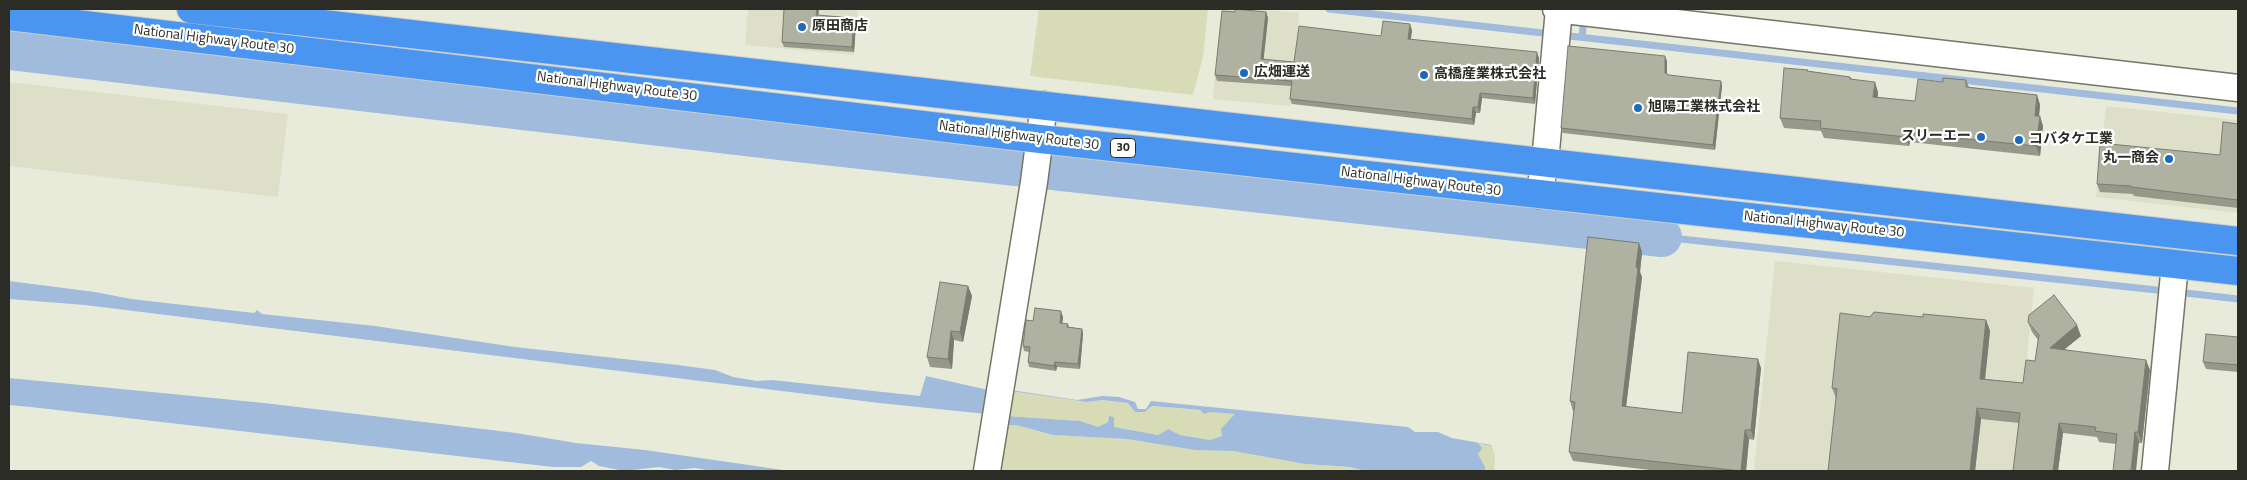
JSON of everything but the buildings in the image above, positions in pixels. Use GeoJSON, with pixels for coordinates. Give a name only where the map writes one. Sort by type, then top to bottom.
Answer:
{"type":"FeatureCollection","features":[{"type":"Feature","properties":{"kind":"highway","name":"National Highway Route 30"},"geometry":{"type":"LineString","coordinates":[[191,9],[2238,240]]}},
{"type":"Feature","properties":{"kind":"highway","name":"National Highway Route 30"},"geometry":{"type":"LineString","coordinates":[[9,16],[671,94],[1039,146],[1539,195],[2174,270],[2238,271]]}},
{"type":"Feature","properties":{"kind":"street"},"geometry":{"type":"LineString","coordinates":[[1539,195],[1571,16],[2238,88]]}},
{"type":"Feature","properties":{"kind":"street"},"geometry":{"type":"LineString","coordinates":[[987,471],[1034,182],[1044,105]]}},
{"type":"Feature","properties":{"kind":"street"},"geometry":{"type":"LineString","coordinates":[[2155,471],[2174,270]]}},
{"type":"Feature","properties":{"kind":"shaded area","name":"原田商店"},"geometry":{"type":"Polygon","coordinates":[[[748,9],[858,9],[854,55],[745,45],[748,9]]]}},
{"type":"Feature","properties":{"kind":"shaded area"},"geometry":{"type":"Polygon","coordinates":[[[1039,9],[1208,9],[1203,57],[1193,95],[1030,76],[1039,9]]]}},
{"type":"Feature","properties":{"kind":"shaded area"},"geometry":{"type":"Polygon","coordinates":[[[1221,9],[1256,9],[1299,13],[1291,106],[1213,99],[1221,9]]]}},
{"type":"Feature","properties":{"kind":"shaded area"},"geometry":{"type":"Polygon","coordinates":[[[9,82],[288,114],[278,197],[9,166],[9,82]]]}},
{"type":"Feature","properties":{"kind":"shaded area","name":"丸一商会"},"geometry":{"type":"Polygon","coordinates":[[[2106,106],[2238,120],[2238,213],[2096,197],[2106,106]]]}},
{"type":"Feature","properties":{"kind":"shaded area"},"geometry":{"type":"Polygon","coordinates":[[[1775,261],[2034,288],[2015,471],[1754,471],[1775,261]]]}},
{"type":"Feature","properties":{"kind":"shaded area"},"geometry":{"type":"Polygon","coordinates":[[[1017,392],[1087,402],[1102,400],[1128,403],[1135,412],[1145,412],[1152,406],[1235,414],[1223,436],[1210,440],[1180,435],[1168,429],[1158,435],[1114,427],[1109,417],[1108,422],[1098,427],[1080,421],[1006,416],[1007,393],[1017,392]]]}},
{"type":"Feature","properties":{"kind":"shaded area"},"geometry":{"type":"Polygon","coordinates":[[[1016,425],[1053,435],[1127,439],[1195,450],[1233,451],[1305,464],[1350,467],[1365,471],[995,471],[1001,426],[1016,425]]]}},
{"type":"Feature","properties":{"kind":"shaded area"},"geometry":{"type":"Polygon","coordinates":[[[1477,443],[1491,446],[1495,456],[1494,471],[1485,471],[1485,467],[1478,454],[1477,443]]]}},
{"type":"Feature","properties":{"kind":"water"},"geometry":{"type":"Polygon","coordinates":[[[9,281],[95,292],[131,299],[254,313],[257,310],[262,314],[375,326],[515,347],[678,365],[715,370],[733,377],[757,381],[772,380],[920,396],[926,376],[993,391],[987,414],[879,403],[85,305],[9,299],[9,281]]]}},
{"type":"Feature","properties":{"kind":"water"},"geometry":{"type":"Polygon","coordinates":[[[9,378],[264,403],[516,433],[576,443],[645,450],[790,471],[712,471],[695,468],[676,470],[659,467],[624,471],[599,466],[591,461],[581,467],[553,467],[9,405],[9,378]]]}},
{"type":"Feature","properties":{"kind":"water"},"geometry":{"type":"Polygon","coordinates":[[[1017,391],[1077,400],[1102,396],[1119,397],[1135,402],[1138,409],[1146,409],[1151,401],[1408,427],[1415,432],[1438,432],[1452,438],[1491,445],[1495,456],[1491,446],[1478,443],[1482,448],[1478,454],[1485,467],[1485,471],[1365,471],[1350,467],[1305,464],[1233,451],[1195,450],[1127,439],[1053,435],[1016,425],[1001,426],[1007,393],[1017,391]],[[1017,392],[1007,393],[1006,416],[1080,421],[1098,427],[1108,422],[1109,416],[1114,417],[1114,427],[1158,435],[1168,429],[1180,435],[1210,440],[1222,436],[1221,429],[1235,414],[1210,412],[1204,414],[1200,410],[1152,406],[1145,412],[1135,412],[1128,403],[1102,400],[1087,402],[1017,392]]]}},
{"type":"Feature","properties":{"kind":"waterway"},"geometry":{"type":"LineString","coordinates":[[1329,9],[2238,111]]}},
{"type":"Feature","properties":{"kind":"waterway"},"geometry":{"type":"LineString","coordinates":[[1582,37],[1584,18]]}},
{"type":"Feature","properties":{"kind":"waterway"},"geometry":{"type":"LineString","coordinates":[[9,50],[787,141],[1662,237]]}},
{"type":"Feature","properties":{"kind":"waterway"},"geometry":{"type":"LineString","coordinates":[[1662,237],[2166,291]]}},
{"type":"Feature","properties":{"kind":"waterway"},"geometry":{"type":"LineString","coordinates":[[2177,292],[2238,299]]}},
{"type":"Feature","properties":{"kind":"place","name":"原田商店"},"geometry":{"type":"Point","coordinates":[802,27]}},
{"type":"Feature","properties":{"kind":"place","name":"広畑運送"},"geometry":{"type":"Point","coordinates":[1244,73]}},
{"type":"Feature","properties":{"kind":"place","name":"高橋産業株式会社"},"geometry":{"type":"Point","coordinates":[1424,75]}},
{"type":"Feature","properties":{"kind":"place","name":"旭陽工業株式会社"},"geometry":{"type":"Point","coordinates":[1638,108]}},
{"type":"Feature","properties":{"kind":"place","name":"スリーエー"},"geometry":{"type":"Point","coordinates":[1981,137]}},
{"type":"Feature","properties":{"kind":"place","name":"コバタケ工業"},"geometry":{"type":"Point","coordinates":[2019,140]}},
{"type":"Feature","properties":{"kind":"place","name":"丸一商会"},"geometry":{"type":"Point","coordinates":[2169,159]}}]}
